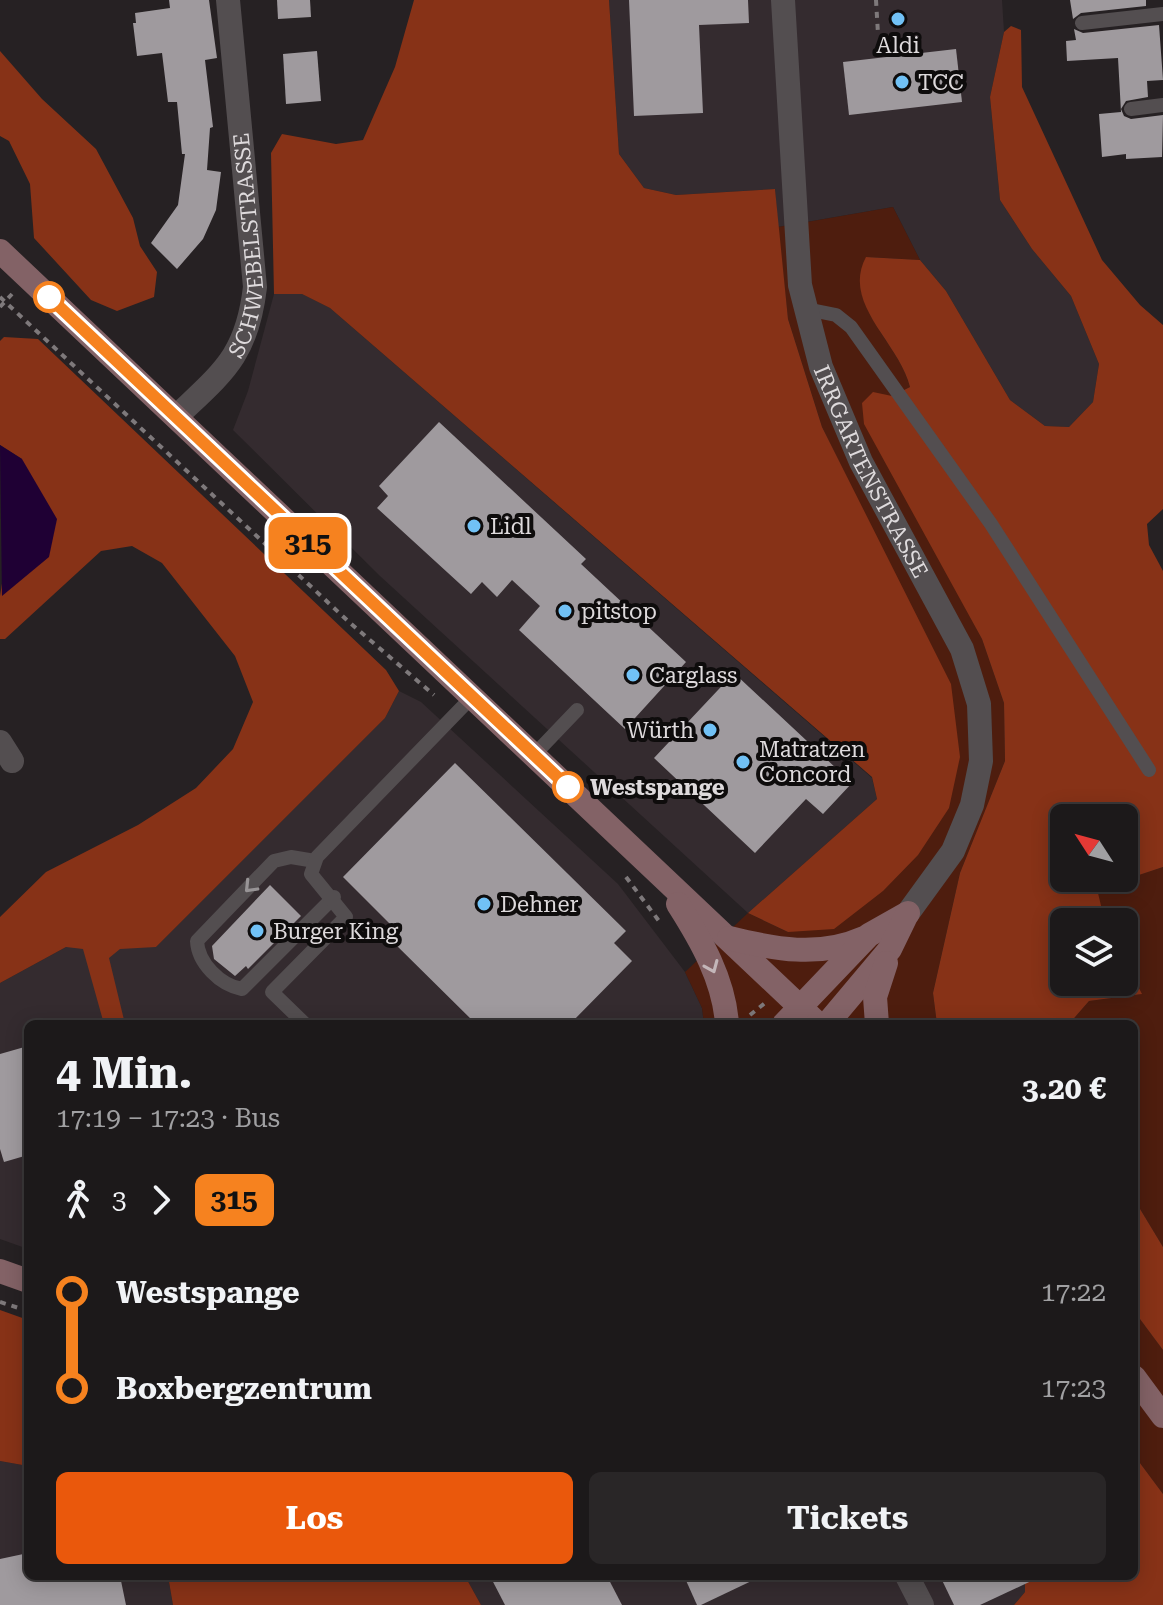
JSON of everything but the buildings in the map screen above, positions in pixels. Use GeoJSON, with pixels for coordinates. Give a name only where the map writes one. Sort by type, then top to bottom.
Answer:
{"type":"FeatureCollection","features":[{"type":"Feature","properties":{"kind":"main road"},"geometry":{"type":"LineString","coordinates":[[0,251],[176,417],[464,706],[534,755],[726,937],[792,1016]]}},
{"type":"Feature","properties":{"kind":"main road"},"geometry":{"type":"LineString","coordinates":[[660,875],[701,940],[720,986],[727,1020]]}},
{"type":"Feature","properties":{"kind":"main road","name":"IRRGARTENSTRASSE"},"geometry":{"type":"LineString","coordinates":[[792,1016],[869,935],[908,913]]}},
{"type":"Feature","properties":{"kind":"main road","name":"IRRGARTENSTRASSE"},"geometry":{"type":"LineString","coordinates":[[830,1020],[890,949],[908,913]]}},
{"type":"Feature","properties":{"kind":"main road"},"geometry":{"type":"LineString","coordinates":[[726,937],[782,951],[826,948],[869,935]]}},
{"type":"Feature","properties":{"kind":"main road"},"geometry":{"type":"LineString","coordinates":[[877,1020],[875,997],[890,949]]}},
{"type":"Feature","properties":{"kind":"main road"},"geometry":{"type":"LineString","coordinates":[[0,1271],[24,1280]]}},
{"type":"Feature","properties":{"kind":"main road"},"geometry":{"type":"LineString","coordinates":[[1138,1382],[1163,1416]]}},
{"type":"Feature","properties":{"kind":"street","name":"SCHWEBELSTRASSE"},"geometry":{"type":"LineString","coordinates":[[176,417],[222,373],[243,346],[252,319],[255,287],[228,0]]}},
{"type":"Feature","properties":{"kind":"street","name":"IRRGARTENSTRASSE"},"geometry":{"type":"LineString","coordinates":[[783,0],[800,285],[821,367],[842,420],[962,649],[979,704],[981,761],[972,805],[953,851],[908,913]]}},
{"type":"Feature","properties":{"kind":"street"},"geometry":{"type":"LineString","coordinates":[[909,1580],[919,1604]]}},
{"type":"Feature","properties":{"kind":"lane"},"geometry":{"type":"LineString","coordinates":[[1082,23],[1163,14]]}},
{"type":"Feature","properties":{"kind":"lane"},"geometry":{"type":"LineString","coordinates":[[1131,109],[1163,105]]}},
{"type":"Feature","properties":{"kind":"lane"},"geometry":{"type":"LineString","coordinates":[[806,309],[836,315],[851,327],[991,524],[1149,770]]}},
{"type":"Feature","properties":{"kind":"lane"},"geometry":{"type":"LineString","coordinates":[[301,1020],[272,992],[346,917],[334,897],[311,874],[315,861],[464,706]]}},
{"type":"Feature","properties":{"kind":"lane"},"geometry":{"type":"LineString","coordinates":[[534,755],[577,710]]}},
{"type":"Feature","properties":{"kind":"lane"},"geometry":{"type":"LineString","coordinates":[[315,861],[291,857],[274,861],[197,941],[198,955],[208,969],[242,989],[334,897]]}},
{"type":"Feature","properties":{"kind":"path"},"geometry":{"type":"LineString","coordinates":[[876,0],[878,34]]}},
{"type":"Feature","properties":{"kind":"path"},"geometry":{"type":"LineString","coordinates":[[0,297],[349,622],[464,706]]}},
{"type":"Feature","properties":{"kind":"path"},"geometry":{"type":"LineString","coordinates":[[624,874],[663,925]]}},
{"type":"Feature","properties":{"kind":"path"},"geometry":{"type":"LineString","coordinates":[[0,1302],[24,1310]]}},
{"type":"Feature","properties":{"kind":"shaded area"},"geometry":{"type":"Polygon","coordinates":[[[414,0],[609,0],[619,154],[644,188],[676,195],[775,189],[788,319],[822,427],[951,684],[960,757],[949,808],[918,855],[883,891],[834,929],[788,932],[748,913],[877,799],[872,777],[330,308],[302,294],[274,294],[271,153],[282,134],[336,144],[363,140],[395,67],[414,0]]]}},
{"type":"Feature","properties":{"kind":"shaded area"},"geometry":{"type":"Polygon","coordinates":[[[609,0],[1002,0],[1004,32],[990,97],[1000,200],[1032,249],[1071,296],[1099,364],[1093,402],[1069,427],[1045,426],[1010,400],[946,291],[920,260],[893,207],[778,227],[775,189],[676,195],[644,188],[619,154],[609,0]]]}},
{"type":"Feature","properties":{"kind":"shaded area"},"geometry":{"type":"Polygon","coordinates":[[[1011,26],[1021,30],[1022,87],[1102,260],[1140,305],[1163,325],[1163,509],[1147,524],[1149,545],[1163,571],[1163,867],[1138,875],[1138,804],[1050,804],[1050,892],[1098,892],[1102,908],[1050,908],[1050,996],[1127,996],[1089,1001],[1072,1020],[936,1020],[933,993],[960,873],[1005,761],[1004,703],[982,639],[864,424],[862,403],[873,392],[892,396],[910,387],[904,370],[866,307],[860,274],[866,257],[920,260],[946,291],[1010,400],[1045,426],[1069,427],[1093,402],[1099,364],[1071,296],[1032,249],[1000,200],[990,97],[1004,32],[1011,26]]]}},
{"type":"Feature","properties":{"kind":"shaded area"},"geometry":{"type":"Polygon","coordinates":[[[0,51],[42,99],[96,149],[133,218],[140,246],[157,272],[154,297],[117,311],[91,300],[34,238],[30,184],[9,141],[0,136],[0,51]]]}},
{"type":"Feature","properties":{"kind":"shaded area"},"geometry":{"type":"Polygon","coordinates":[[[893,207],[920,260],[867,257],[861,274],[861,291],[866,307],[904,370],[910,387],[892,396],[931,543],[982,639],[1004,703],[1005,761],[960,873],[933,993],[936,1020],[704,1020],[702,1008],[685,972],[748,913],[788,932],[883,891],[873,530],[822,427],[788,319],[778,227],[893,207]]]}},
{"type":"Feature","properties":{"kind":"shaded area"},"geometry":{"type":"Polygon","coordinates":[[[274,294],[302,294],[330,308],[872,778],[877,799],[748,913],[380,576],[233,430],[248,391],[274,294]]]}},
{"type":"Feature","properties":{"kind":"shaded area"},"geometry":{"type":"Polygon","coordinates":[[[4,337],[38,339],[386,670],[399,691],[385,718],[156,947],[120,949],[109,958],[124,1020],[103,1020],[83,949],[66,947],[0,983],[0,917],[46,872],[138,825],[196,788],[233,749],[253,702],[235,656],[162,563],[132,546],[101,551],[5,639],[0,639],[0,596],[22,459],[0,445],[0,341],[4,337]]]}},
{"type":"Feature","properties":{"kind":"shaded area"},"geometry":{"type":"Polygon","coordinates":[[[0,445],[22,459],[57,519],[49,557],[2,596],[0,445]]]}},
{"type":"Feature","properties":{"kind":"shaded area"},"geometry":{"type":"Polygon","coordinates":[[[399,691],[421,702],[618,884],[685,972],[702,1008],[704,1020],[24,1020],[24,1248],[0,1239],[0,983],[66,947],[156,947],[385,718],[399,691]]]}},
{"type":"Feature","properties":{"kind":"shaded area"},"geometry":{"type":"Polygon","coordinates":[[[1163,867],[1163,1247],[1138,1206],[1138,1020],[1072,1020],[1089,1001],[1141,994],[1138,988],[1138,908],[1101,908],[1097,892],[1138,892],[1138,875],[1163,867]]]}},
{"type":"Feature","properties":{"kind":"shaded area"},"geometry":{"type":"Polygon","coordinates":[[[1138,1206],[1163,1247],[1163,1350],[1138,1316],[1138,1206]]]}},
{"type":"Feature","properties":{"kind":"shaded area"},"geometry":{"type":"Polygon","coordinates":[[[0,1310],[24,1319],[24,1465],[0,1461],[0,1310]]]}},
{"type":"Feature","properties":{"kind":"shaded area"},"geometry":{"type":"Polygon","coordinates":[[[1138,1316],[1163,1350],[1163,1494],[1138,1460],[1138,1316]]]}},
{"type":"Feature","properties":{"kind":"shaded area"},"geometry":{"type":"Polygon","coordinates":[[[1138,1460],[1163,1494],[1163,1605],[1014,1605],[1025,1592],[1025,1580],[1138,1580],[1138,1460]]]}},
{"type":"Feature","properties":{"kind":"shaded area"},"geometry":{"type":"Polygon","coordinates":[[[0,1461],[24,1465],[24,1580],[169,1580],[173,1605],[0,1605],[0,1461]]]}},
{"type":"Feature","properties":{"kind":"shaded area"},"geometry":{"type":"Polygon","coordinates":[[[169,1580],[467,1580],[481,1605],[173,1605],[169,1580]]]}},
{"type":"Feature","properties":{"kind":"shaded area"},"geometry":{"type":"Polygon","coordinates":[[[467,1580],[1025,1580],[1025,1592],[1014,1605],[481,1605],[467,1580]]]}},
{"type":"Feature","properties":{"kind":"bus line","name":"315"},"geometry":{"type":"LineString","coordinates":[[49,297],[568,787]]}},
{"type":"Feature","properties":{"kind":"place","name":"Aldi"},"geometry":{"type":"Point","coordinates":[898,19]}},
{"type":"Feature","properties":{"kind":"place","name":"TCC"},"geometry":{"type":"Point","coordinates":[902,82]}},
{"type":"Feature","properties":{"kind":"place","name":"Lidl"},"geometry":{"type":"Point","coordinates":[474,526]}},
{"type":"Feature","properties":{"kind":"place","name":"pitstop"},"geometry":{"type":"Point","coordinates":[565,611]}},
{"type":"Feature","properties":{"kind":"place","name":"Carglass"},"geometry":{"type":"Point","coordinates":[633,675]}},
{"type":"Feature","properties":{"kind":"place","name":"Würth"},"geometry":{"type":"Point","coordinates":[710,730]}},
{"type":"Feature","properties":{"kind":"place","name":"Matratzen Concord"},"geometry":{"type":"Point","coordinates":[743,762]}},
{"type":"Feature","properties":{"kind":"place","name":"Westspange"},"geometry":{"type":"Point","coordinates":[568,787]}},
{"type":"Feature","properties":{"kind":"place","name":"Dehner"},"geometry":{"type":"Point","coordinates":[484,904]}},
{"type":"Feature","properties":{"kind":"place","name":"Burger King"},"geometry":{"type":"Point","coordinates":[257,931]}}]}
